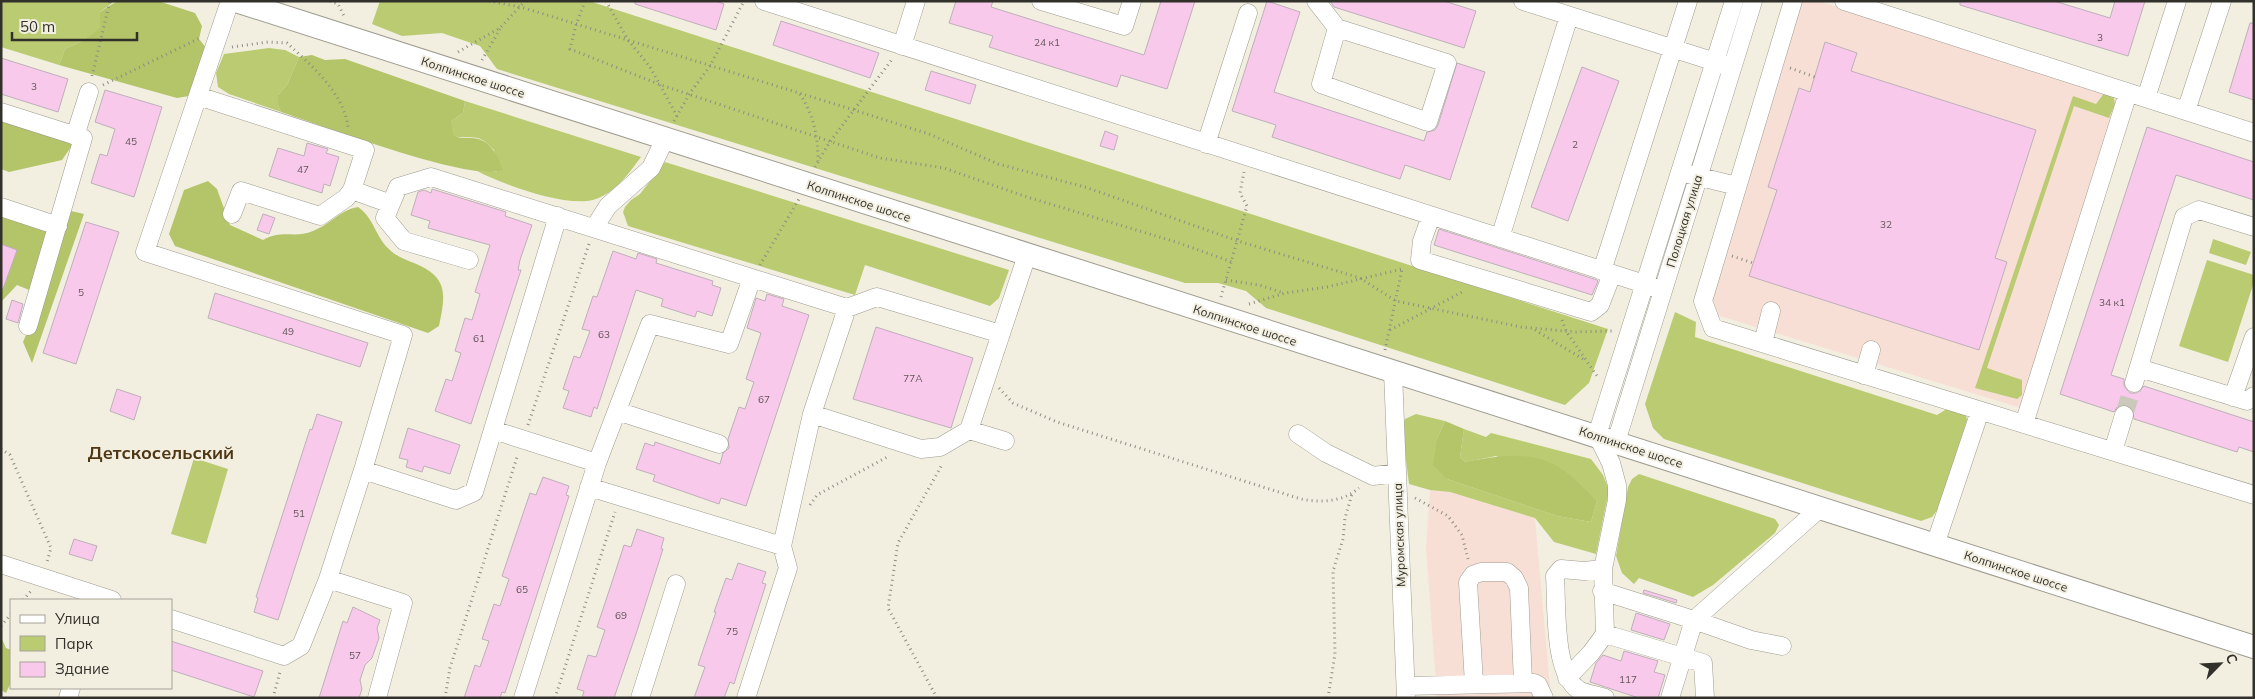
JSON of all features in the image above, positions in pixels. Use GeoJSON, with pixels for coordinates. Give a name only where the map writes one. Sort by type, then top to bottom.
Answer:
{"type":"FeatureCollection","features":[{"type":"Feature","properties":{"kind":"main road","name":"Колпинское шоссе"},"geometry":{"type":"LineString","coordinates":[[236,1],[1027,255],[1389,362],[1606,438],[1819,509],[2254,646]]}},
{"type":"Feature","properties":{"kind":"street"},"geometry":{"type":"LineString","coordinates":[[172,620],[284,656],[301,646],[328,579],[364,470],[402,335],[145,252],[198,96],[210,41],[230,1]]}},
{"type":"Feature","properties":{"kind":"street"},"geometry":{"type":"LineString","coordinates":[[764,1],[1663,290]]}},
{"type":"Feature","properties":{"kind":"street"},"geometry":{"type":"LineString","coordinates":[[902,46],[916,1]]}},
{"type":"Feature","properties":{"kind":"street"},"geometry":{"type":"LineString","coordinates":[[1041,1],[1124,26],[1132,1]]}},
{"type":"Feature","properties":{"kind":"street"},"geometry":{"type":"LineString","coordinates":[[1316,1],[1337,28],[1447,63],[1428,122],[1321,84],[1337,28]]}},
{"type":"Feature","properties":{"kind":"street"},"geometry":{"type":"LineString","coordinates":[[1523,1],[1732,67]]}},
{"type":"Feature","properties":{"kind":"street"},"geometry":{"type":"LineString","coordinates":[[1431,216],[1422,242],[1420,260],[1591,312],[1600,306],[1607,273],[1672,48],[1688,1]]}},
{"type":"Feature","properties":{"kind":"street","name":"Полоцкая улица"},"geometry":{"type":"LineString","coordinates":[[1606,438],[1645,285],[1734,1]]}},
{"type":"Feature","properties":{"kind":"street","name":"Полоцкая улица"},"geometry":{"type":"LineString","coordinates":[[1606,438],[1663,290],[1753,1]]}},
{"type":"Feature","properties":{"kind":"street"},"geometry":{"type":"LineString","coordinates":[[1793,1],[1703,301],[1713,328],[2254,495]]}},
{"type":"Feature","properties":{"kind":"street"},"geometry":{"type":"LineString","coordinates":[[1844,1],[2254,133]]}},
{"type":"Feature","properties":{"kind":"street"},"geometry":{"type":"LineString","coordinates":[[2146,98],[2177,1]]}},
{"type":"Feature","properties":{"kind":"street"},"geometry":{"type":"LineString","coordinates":[[2186,111],[2222,1]]}},
{"type":"Feature","properties":{"kind":"street"},"geometry":{"type":"LineString","coordinates":[[1206,144],[1248,13]]}},
{"type":"Feature","properties":{"kind":"street"},"geometry":{"type":"LineString","coordinates":[[1500,238],[1569,16]]}},
{"type":"Feature","properties":{"kind":"street"},"geometry":{"type":"LineString","coordinates":[[75,136],[88,92]]}},
{"type":"Feature","properties":{"kind":"street"},"geometry":{"type":"LineString","coordinates":[[2024,424],[2128,93]]}},
{"type":"Feature","properties":{"kind":"street"},"geometry":{"type":"LineString","coordinates":[[198,96],[365,150],[352,190],[346,198],[320,216],[241,191],[232,214]]}},
{"type":"Feature","properties":{"kind":"street"},"geometry":{"type":"LineString","coordinates":[[1,112],[83,138],[28,326]]}},
{"type":"Feature","properties":{"kind":"street"},"geometry":{"type":"LineString","coordinates":[[594,228],[608,206],[651,168],[665,139]]}},
{"type":"Feature","properties":{"kind":"street"},"geometry":{"type":"LineString","coordinates":[[1680,171],[1737,186]]}},
{"type":"Feature","properties":{"kind":"street"},"geometry":{"type":"LineString","coordinates":[[469,260],[404,241],[385,218],[398,187],[430,178],[558,216],[847,308],[877,297],[1001,334]]}},
{"type":"Feature","properties":{"kind":"street"},"geometry":{"type":"LineString","coordinates":[[352,190],[391,204]]}},
{"type":"Feature","properties":{"kind":"street"},"geometry":{"type":"LineString","coordinates":[[1,207],[58,226]]}},
{"type":"Feature","properties":{"kind":"street"},"geometry":{"type":"LineString","coordinates":[[2254,227],[2199,210],[2184,217],[2136,375],[2247,401],[2254,396]]}},
{"type":"Feature","properties":{"kind":"street"},"geometry":{"type":"LineString","coordinates":[[364,470],[456,500],[474,492],[558,216]]}},
{"type":"Feature","properties":{"kind":"street"},"geometry":{"type":"LineString","coordinates":[[812,414],[921,449],[940,447],[969,430],[1027,255]]}},
{"type":"Feature","properties":{"kind":"street"},"geometry":{"type":"LineString","coordinates":[[523,698],[589,487],[650,324],[729,344],[752,278]]}},
{"type":"Feature","properties":{"kind":"street"},"geometry":{"type":"LineString","coordinates":[[746,698],[788,568],[782,546],[786,528],[812,414],[847,308]]}},
{"type":"Feature","properties":{"kind":"street"},"geometry":{"type":"LineString","coordinates":[[1763,344],[1771,310]]}},
{"type":"Feature","properties":{"kind":"street"},"geometry":{"type":"LineString","coordinates":[[2233,397],[2254,337]]}},
{"type":"Feature","properties":{"kind":"street"},"geometry":{"type":"LineString","coordinates":[[1864,375],[1871,350]]}},
{"type":"Feature","properties":{"kind":"street","name":"Муромская улица"},"geometry":{"type":"LineString","coordinates":[[1389,362],[1398,492],[1406,692]]}},
{"type":"Feature","properties":{"kind":"street"},"geometry":{"type":"LineString","coordinates":[[617,411],[719,444]]}},
{"type":"Feature","properties":{"kind":"street"},"geometry":{"type":"LineString","coordinates":[[1936,545],[1980,411]]}},
{"type":"Feature","properties":{"kind":"street"},"geometry":{"type":"LineString","coordinates":[[2113,451],[2124,415]]}},
{"type":"Feature","properties":{"kind":"street"},"geometry":{"type":"LineString","coordinates":[[493,430],[597,464]]}},
{"type":"Feature","properties":{"kind":"street"},"geometry":{"type":"LineString","coordinates":[[969,430],[1006,441]]}},
{"type":"Feature","properties":{"kind":"street"},"geometry":{"type":"LineString","coordinates":[[1298,434],[1326,453],[1373,476],[1397,473]]}},
{"type":"Feature","properties":{"kind":"street"},"geometry":{"type":"LineString","coordinates":[[1567,678],[1591,653],[1604,634],[1603,568],[1616,500],[1617,485],[1606,438]]}},
{"type":"Feature","properties":{"kind":"street"},"geometry":{"type":"LineString","coordinates":[[589,487],[782,546]]}},
{"type":"Feature","properties":{"kind":"street"},"geometry":{"type":"LineString","coordinates":[[1670,698],[1694,620],[1819,509]]}},
{"type":"Feature","properties":{"kind":"street"},"geometry":{"type":"LineString","coordinates":[[1,564],[104,599]]}},
{"type":"Feature","properties":{"kind":"street"},"geometry":{"type":"LineString","coordinates":[[1603,568],[1584,571],[1561,569],[1555,576],[1561,662],[1567,678],[1580,690],[1605,698]]}},
{"type":"Feature","properties":{"kind":"street"},"geometry":{"type":"LineString","coordinates":[[1474,684],[1468,582],[1473,575],[1507,572],[1514,578],[1519,588],[1523,683]]}},
{"type":"Feature","properties":{"kind":"street"},"geometry":{"type":"LineString","coordinates":[[328,579],[403,603],[377,698]]}},
{"type":"Feature","properties":{"kind":"street"},"geometry":{"type":"LineString","coordinates":[[640,698],[676,584]]}},
{"type":"Feature","properties":{"kind":"street"},"geometry":{"type":"LineString","coordinates":[[1602,591],[1751,640],[1782,646]]}},
{"type":"Feature","properties":{"kind":"street"},"geometry":{"type":"LineString","coordinates":[[1604,634],[1703,663],[1705,698]]}},
{"type":"Feature","properties":{"kind":"street"},"geometry":{"type":"LineString","coordinates":[[1406,692],[1474,684],[1534,683],[1538,685],[1544,698]]}},
{"type":"Feature","properties":{"kind":"path"},"geometry":{"type":"LineString","coordinates":[[88,92],[110,1]]}},
{"type":"Feature","properties":{"kind":"path"},"geometry":{"type":"LineString","coordinates":[[330,1],[338,4],[346,20]]}},
{"type":"Feature","properties":{"kind":"path"},"geometry":{"type":"LineString","coordinates":[[489,1],[519,7],[929,134],[998,164],[1085,187],[1238,241],[1360,278],[1396,300],[1533,328],[1566,331],[1612,331]]}},
{"type":"Feature","properties":{"kind":"path"},"geometry":{"type":"LineString","coordinates":[[473,77],[500,28],[525,1]]}},
{"type":"Feature","properties":{"kind":"path"},"geometry":{"type":"LineString","coordinates":[[585,1],[576,25],[570,50],[661,85],[690,93],[880,158],[944,168],[1026,197],[1176,242],[1232,262]]}},
{"type":"Feature","properties":{"kind":"path"},"geometry":{"type":"LineString","coordinates":[[606,1],[628,40],[650,67],[677,116]]}},
{"type":"Feature","properties":{"kind":"path"},"geometry":{"type":"LineString","coordinates":[[665,139],[690,93],[710,66],[744,1]]}},
{"type":"Feature","properties":{"kind":"path"},"geometry":{"type":"LineString","coordinates":[[436,65],[500,28]]}},
{"type":"Feature","properties":{"kind":"path"},"geometry":{"type":"LineString","coordinates":[[88,92],[210,41],[287,43],[313,68],[338,101],[347,117],[350,145]]}},
{"type":"Feature","properties":{"kind":"path"},"geometry":{"type":"LineString","coordinates":[[752,278],[795,208],[830,141],[902,46]]}},
{"type":"Feature","properties":{"kind":"path"},"geometry":{"type":"LineString","coordinates":[[1775,62],[1815,77]]}},
{"type":"Feature","properties":{"kind":"path"},"geometry":{"type":"LineString","coordinates":[[799,94],[808,106],[818,136],[818,162]]}},
{"type":"Feature","properties":{"kind":"path"},"geometry":{"type":"LineString","coordinates":[[1221,297],[1247,206],[1240,193],[1244,170],[1234,153]]}},
{"type":"Feature","properties":{"kind":"path"},"geometry":{"type":"LineString","coordinates":[[445,698],[450,668],[523,439],[594,228]]}},
{"type":"Feature","properties":{"kind":"path"},"geometry":{"type":"LineString","coordinates":[[1389,362],[1389,330],[1402,270],[1422,242]]}},
{"type":"Feature","properties":{"kind":"path"},"geometry":{"type":"LineString","coordinates":[[1243,302],[1251,304],[1285,293],[1327,287],[1402,270]]}},
{"type":"Feature","properties":{"kind":"path"},"geometry":{"type":"LineString","coordinates":[[1226,280],[1259,285],[1285,293]]}},
{"type":"Feature","properties":{"kind":"path"},"geometry":{"type":"LineString","coordinates":[[1389,330],[1431,307],[1466,291]]}},
{"type":"Feature","properties":{"kind":"path"},"geometry":{"type":"LineString","coordinates":[[1212,294],[1228,298]]}},
{"type":"Feature","properties":{"kind":"path"},"geometry":{"type":"LineString","coordinates":[[1555,301],[1566,331],[1584,360],[1597,376]]}},
{"type":"Feature","properties":{"kind":"path"},"geometry":{"type":"LineString","coordinates":[[1533,328],[1584,360]]}},
{"type":"Feature","properties":{"kind":"path"},"geometry":{"type":"LineString","coordinates":[[986,380],[998,388],[1013,403],[1057,422],[1243,482],[1317,502],[1352,494],[1373,476]]}},
{"type":"Feature","properties":{"kind":"path"},"geometry":{"type":"LineString","coordinates":[[937,698],[888,608],[889,591],[898,543],[934,481],[954,440]]}},
{"type":"Feature","properties":{"kind":"path"},"geometry":{"type":"LineString","coordinates":[[786,528],[817,495],[865,468],[912,446]]}},
{"type":"Feature","properties":{"kind":"path"},"geometry":{"type":"LineString","coordinates":[[1,448],[10,455],[51,548],[43,578],[25,599]]}},
{"type":"Feature","properties":{"kind":"path"},"geometry":{"type":"LineString","coordinates":[[1398,492],[1448,516],[1462,534],[1473,575]]}},
{"type":"Feature","properties":{"kind":"path"},"geometry":{"type":"LineString","coordinates":[[1328,698],[1335,654],[1332,571],[1343,539],[1345,518],[1352,494]]}},
{"type":"Feature","properties":{"kind":"path"},"geometry":{"type":"LineString","coordinates":[[555,698],[620,497]]}},
{"type":"Feature","properties":{"kind":"path"},"geometry":{"type":"LineString","coordinates":[[1,626],[10,615]]}},
{"type":"Feature","properties":{"kind":"path"},"geometry":{"type":"LineString","coordinates":[[272,698],[284,656]]}},
{"type":"Feature","properties":{"kind":"shaded area"},"geometry":{"type":"Polygon","coordinates":[[[1788,1],[1818,1],[2136,98],[2037,413],[1697,309],[1788,1]]]}},
{"type":"Feature","properties":{"kind":"shaded area"},"geometry":{"type":"Polygon","coordinates":[[[1430,490],[1450,492],[1535,518],[1550,687],[1548,698],[1437,698],[1426,548],[1430,490]]]}},
{"type":"Feature","properties":{"kind":"green space"},"geometry":{"type":"Polygon","coordinates":[[[1,1],[115,1],[100,12],[101,28],[82,41],[65,49],[59,65],[1,47],[1,1]]]}},
{"type":"Feature","properties":{"kind":"green space"},"geometry":{"type":"Polygon","coordinates":[[[117,1],[158,1],[195,13],[202,26],[199,39],[207,49],[189,96],[177,98],[59,65],[65,49],[82,41],[100,28],[100,12],[117,1]]]}},
{"type":"Feature","properties":{"kind":"green space"},"geometry":{"type":"Polygon","coordinates":[[[380,1],[589,1],[1608,329],[1589,383],[1565,405],[1266,308],[1246,291],[1218,283],[1185,283],[497,69],[480,46],[442,33],[402,36],[372,24],[380,1]]]}},
{"type":"Feature","properties":{"kind":"green space"},"geometry":{"type":"Polygon","coordinates":[[[269,48],[285,50],[299,57],[287,85],[278,95],[278,105],[281,112],[229,94],[218,87],[216,73],[224,54],[269,48]]]}},
{"type":"Feature","properties":{"kind":"green space"},"geometry":{"type":"Polygon","coordinates":[[[312,55],[325,60],[345,59],[465,101],[463,113],[451,121],[453,134],[459,137],[478,139],[488,144],[495,153],[503,170],[486,172],[429,161],[281,112],[278,105],[278,95],[287,85],[299,57],[312,55]]]}},
{"type":"Feature","properties":{"kind":"green space"},"geometry":{"type":"Polygon","coordinates":[[[2105,92],[2113,95],[2115,104],[2109,118],[2074,106],[1987,368],[2022,380],[2022,395],[2017,399],[1975,388],[2073,96],[2096,104],[2105,92]]]}},
{"type":"Feature","properties":{"kind":"green space"},"geometry":{"type":"Polygon","coordinates":[[[465,101],[641,157],[616,187],[596,199],[570,201],[536,194],[477,171],[497,172],[494,150],[478,138],[458,137],[452,133],[450,128],[451,121],[463,113],[465,101]]]}},
{"type":"Feature","properties":{"kind":"green space"},"geometry":{"type":"Polygon","coordinates":[[[1,121],[73,144],[62,160],[9,172],[1,169],[1,121]]]}},
{"type":"Feature","properties":{"kind":"green space"},"geometry":{"type":"Polygon","coordinates":[[[665,162],[1009,270],[999,298],[990,306],[865,265],[855,295],[628,226],[623,212],[625,207],[640,194],[665,162]]]}},
{"type":"Feature","properties":{"kind":"green space"},"geometry":{"type":"Polygon","coordinates":[[[208,181],[217,189],[230,225],[263,240],[276,235],[300,234],[313,231],[346,211],[358,207],[368,217],[390,250],[401,258],[425,268],[439,280],[442,287],[443,304],[439,326],[428,333],[175,246],[169,234],[184,190],[208,181]]]}},
{"type":"Feature","properties":{"kind":"green space"},"geometry":{"type":"Polygon","coordinates":[[[71,211],[84,214],[32,363],[23,342],[40,303],[34,292],[17,285],[1,302],[1,214],[48,231],[71,211]]]}},
{"type":"Feature","properties":{"kind":"green space"},"geometry":{"type":"Polygon","coordinates":[[[2213,239],[2251,252],[2246,265],[2209,253],[2213,239]]]}},
{"type":"Feature","properties":{"kind":"green space"},"geometry":{"type":"Polygon","coordinates":[[[2207,260],[2254,275],[2254,282],[2228,362],[2179,346],[2207,260]]]}},
{"type":"Feature","properties":{"kind":"green space"},"geometry":{"type":"Polygon","coordinates":[[[1675,312],[1696,322],[1695,337],[1937,415],[1950,407],[1966,415],[1967,420],[1938,509],[1932,517],[1921,521],[1664,439],[1653,428],[1645,404],[1675,312]]]}},
{"type":"Feature","properties":{"kind":"green space"},"geometry":{"type":"Polygon","coordinates":[[[1416,414],[1445,421],[1437,439],[1447,479],[1557,516],[1591,522],[1597,501],[1496,456],[1465,462],[1460,457],[1464,429],[1486,437],[1491,433],[1591,459],[1603,475],[1609,490],[1596,554],[1554,542],[1535,518],[1450,492],[1430,490],[1409,484],[1402,429],[1405,419],[1416,414]]]}},
{"type":"Feature","properties":{"kind":"green space"},"geometry":{"type":"Polygon","coordinates":[[[1445,421],[1464,429],[1460,457],[1465,462],[1502,456],[1528,457],[1552,463],[1563,470],[1597,501],[1591,522],[1557,516],[1447,479],[1433,465],[1437,439],[1445,421]]]}},
{"type":"Feature","properties":{"kind":"green space"},"geometry":{"type":"Polygon","coordinates":[[[194,458],[228,469],[206,544],[171,534],[194,458]]]}},
{"type":"Feature","properties":{"kind":"green space"},"geometry":{"type":"Polygon","coordinates":[[[1639,474],[1775,519],[1779,525],[1775,533],[1713,585],[1693,597],[1639,578],[1634,584],[1622,573],[1616,556],[1628,487],[1632,479],[1639,474]]]}},
{"type":"Feature","properties":{"kind":"green space"},"geometry":{"type":"Polygon","coordinates":[[[1,637],[6,648],[10,650],[10,684],[6,693],[1,690],[1,637]]]}},
{"type":"Feature","properties":{"kind":"building"},"geometry":{"type":"Polygon","coordinates":[[[635,1],[716,1],[724,4],[716,30],[635,4],[635,1]]]}},
{"type":"Feature","properties":{"kind":"building"},"geometry":{"type":"Polygon","coordinates":[[[956,1],[993,1],[991,7],[1144,55],[1161,1],[1195,1],[1167,89],[1121,75],[1117,87],[989,47],[993,36],[949,23],[956,1]]]}},
{"type":"Feature","properties":{"kind":"building"},"geometry":{"type":"Polygon","coordinates":[[[1267,1],[1300,12],[1274,92],[1424,141],[1427,132],[1435,130],[1438,125],[1457,63],[1485,72],[1450,180],[1405,165],[1400,179],[1272,137],[1276,125],[1232,111],[1267,1]]]}},
{"type":"Feature","properties":{"kind":"building"},"geometry":{"type":"Polygon","coordinates":[[[1330,1],[1444,1],[1476,11],[1464,48],[1334,7],[1330,1]]]}},
{"type":"Feature","properties":{"kind":"building"},"geometry":{"type":"Polygon","coordinates":[[[1960,1],[2054,1],[2110,18],[2115,1],[2145,1],[2128,56],[1960,5],[1960,1]]]}},
{"type":"Feature","properties":{"kind":"building"},"geometry":{"type":"Polygon","coordinates":[[[781,21],[879,53],[870,78],[773,45],[781,21]]]}},
{"type":"Feature","properties":{"kind":"building"},"geometry":{"type":"Polygon","coordinates":[[[2250,23],[2254,23],[2254,100],[2229,92],[2250,23]]]}},
{"type":"Feature","properties":{"kind":"building"},"geometry":{"type":"Polygon","coordinates":[[[1825,42],[1857,53],[1851,71],[2036,130],[1995,258],[2007,262],[1979,350],[1749,276],[1777,190],[1768,187],[1799,88],[1810,92],[1825,42]]]}},
{"type":"Feature","properties":{"kind":"building"},"geometry":{"type":"Polygon","coordinates":[[[1,58],[68,79],[58,112],[1,94],[1,58]]]}},
{"type":"Feature","properties":{"kind":"building"},"geometry":{"type":"Polygon","coordinates":[[[1582,67],[1619,81],[1568,221],[1531,207],[1582,67]]]}},
{"type":"Feature","properties":{"kind":"building"},"geometry":{"type":"Polygon","coordinates":[[[931,71],[976,85],[970,104],[925,90],[931,71]]]}},
{"type":"Feature","properties":{"kind":"building"},"geometry":{"type":"Polygon","coordinates":[[[105,90],[162,107],[134,197],[91,183],[100,154],[107,156],[115,129],[95,122],[105,90]]]}},
{"type":"Feature","properties":{"kind":"building"},"geometry":{"type":"Polygon","coordinates":[[[2147,127],[2254,162],[2254,200],[2176,175],[2111,375],[2124,379],[2124,386],[2130,393],[2137,393],[2144,386],[2254,422],[2254,452],[2239,447],[2237,452],[2134,419],[2132,408],[2127,405],[2117,407],[2114,412],[2060,394],[2147,127]]]}},
{"type":"Feature","properties":{"kind":"building"},"geometry":{"type":"Polygon","coordinates":[[[1105,131],[1118,136],[1114,150],[1100,146],[1105,131]]]}},
{"type":"Feature","properties":{"kind":"building"},"geometry":{"type":"Polygon","coordinates":[[[307,143],[328,149],[326,153],[339,157],[330,186],[324,184],[322,193],[269,176],[278,148],[304,156],[307,143]]]}},
{"type":"Feature","properties":{"kind":"building"},"geometry":{"type":"Polygon","coordinates":[[[432,189],[506,212],[505,216],[532,225],[520,260],[518,270],[521,270],[471,424],[435,411],[446,379],[452,381],[461,353],[455,351],[465,318],[472,320],[480,294],[475,292],[490,245],[428,228],[430,221],[411,215],[418,192],[424,190],[431,193],[432,189]]]}},
{"type":"Feature","properties":{"kind":"building"},"geometry":{"type":"Polygon","coordinates":[[[263,214],[275,218],[269,234],[257,230],[263,214]]]}},
{"type":"Feature","properties":{"kind":"building"},"geometry":{"type":"Polygon","coordinates":[[[86,222],[119,232],[76,364],[43,353],[86,222]]]}},
{"type":"Feature","properties":{"kind":"building"},"geometry":{"type":"Polygon","coordinates":[[[1439,229],[1598,281],[1592,295],[1434,245],[1439,229]]]}},
{"type":"Feature","properties":{"kind":"building"},"geometry":{"type":"Polygon","coordinates":[[[1,244],[17,250],[3,289],[1,289],[1,244]]]}},
{"type":"Feature","properties":{"kind":"building"},"geometry":{"type":"Polygon","coordinates":[[[613,251],[636,259],[638,253],[657,259],[656,263],[713,281],[712,285],[721,288],[712,316],[697,311],[695,317],[661,306],[663,299],[636,290],[597,409],[594,407],[591,417],[563,408],[569,391],[563,389],[574,356],[580,358],[590,331],[582,329],[593,296],[597,297],[613,251]]]}},
{"type":"Feature","properties":{"kind":"building"},"geometry":{"type":"Polygon","coordinates":[[[215,293],[368,343],[360,367],[208,318],[215,293]]]}},
{"type":"Feature","properties":{"kind":"building"},"geometry":{"type":"Polygon","coordinates":[[[767,294],[784,299],[782,306],[809,315],[746,506],[721,498],[719,504],[653,481],[655,475],[636,469],[645,443],[654,446],[655,442],[720,464],[723,453],[729,448],[728,439],[739,407],[745,409],[754,382],[746,379],[761,333],[747,328],[756,298],[765,301],[767,294]]]}},
{"type":"Feature","properties":{"kind":"building"},"geometry":{"type":"Polygon","coordinates":[[[12,300],[23,304],[18,323],[6,319],[12,300]]]}},
{"type":"Feature","properties":{"kind":"building"},"geometry":{"type":"Polygon","coordinates":[[[876,327],[973,358],[951,428],[853,399],[876,327]]]}},
{"type":"Feature","properties":{"kind":"building"},"geometry":{"type":"Polygon","coordinates":[[[117,389],[141,397],[134,420],[110,411],[117,389]]]}},
{"type":"Feature","properties":{"kind":"building"},"geometry":{"type":"Polygon","coordinates":[[[317,414],[342,422],[278,620],[254,612],[258,598],[256,597],[310,429],[312,430],[317,414]]]}},
{"type":"Feature","properties":{"kind":"building"},"geometry":{"type":"Polygon","coordinates":[[[408,428],[460,445],[450,474],[424,466],[422,472],[406,467],[408,460],[399,458],[408,428]]]}},
{"type":"Feature","properties":{"kind":"building"},"geometry":{"type":"Polygon","coordinates":[[[543,477],[569,486],[566,495],[569,496],[505,693],[502,692],[500,698],[464,698],[475,665],[480,667],[489,641],[482,639],[494,604],[500,606],[509,579],[502,576],[530,493],[536,495],[543,477]]]}},
{"type":"Feature","properties":{"kind":"building"},"geometry":{"type":"Polygon","coordinates":[[[637,529],[664,538],[661,549],[663,549],[636,634],[614,698],[582,698],[584,691],[577,689],[588,655],[596,657],[605,630],[597,627],[624,545],[631,547],[637,529]]]}},
{"type":"Feature","properties":{"kind":"building"},"geometry":{"type":"Polygon","coordinates":[[[74,539],[97,546],[92,561],[69,554],[74,539]]]}},
{"type":"Feature","properties":{"kind":"building"},"geometry":{"type":"Polygon","coordinates":[[[738,563],[766,572],[762,583],[766,584],[734,684],[730,682],[724,698],[694,698],[705,667],[698,665],[716,612],[714,612],[726,578],[732,580],[738,563]]]}},
{"type":"Feature","properties":{"kind":"building"},"geometry":{"type":"Polygon","coordinates":[[[1644,590],[1677,600],[1676,603],[1643,593],[1644,590]]]}},
{"type":"Feature","properties":{"kind":"building"},"geometry":{"type":"Polygon","coordinates":[[[353,607],[380,620],[377,628],[379,638],[372,658],[365,665],[360,680],[362,689],[359,698],[319,698],[343,621],[347,623],[353,607]]]}},
{"type":"Feature","properties":{"kind":"building"},"geometry":{"type":"Polygon","coordinates":[[[1636,613],[1670,624],[1664,640],[1631,630],[1636,613]]]}},
{"type":"Feature","properties":{"kind":"building"},"geometry":{"type":"Polygon","coordinates":[[[172,641],[263,671],[254,697],[172,670],[172,641]]]}},
{"type":"Feature","properties":{"kind":"building"},"geometry":{"type":"Polygon","coordinates":[[[1624,651],[1658,661],[1654,672],[1665,675],[1658,698],[1639,698],[1590,682],[1596,663],[1603,655],[1621,661],[1624,651]]]}},
{"type":"Feature","properties":{"kind":"tunnel"},"geometry":{"type":"LineString","coordinates":[[2124,415],[2134,383]]}},
{"type":"Feature","properties":{"kind":"district","name":"Детскосельский"},"geometry":{"type":"Point","coordinates":[161,452]}}]}
